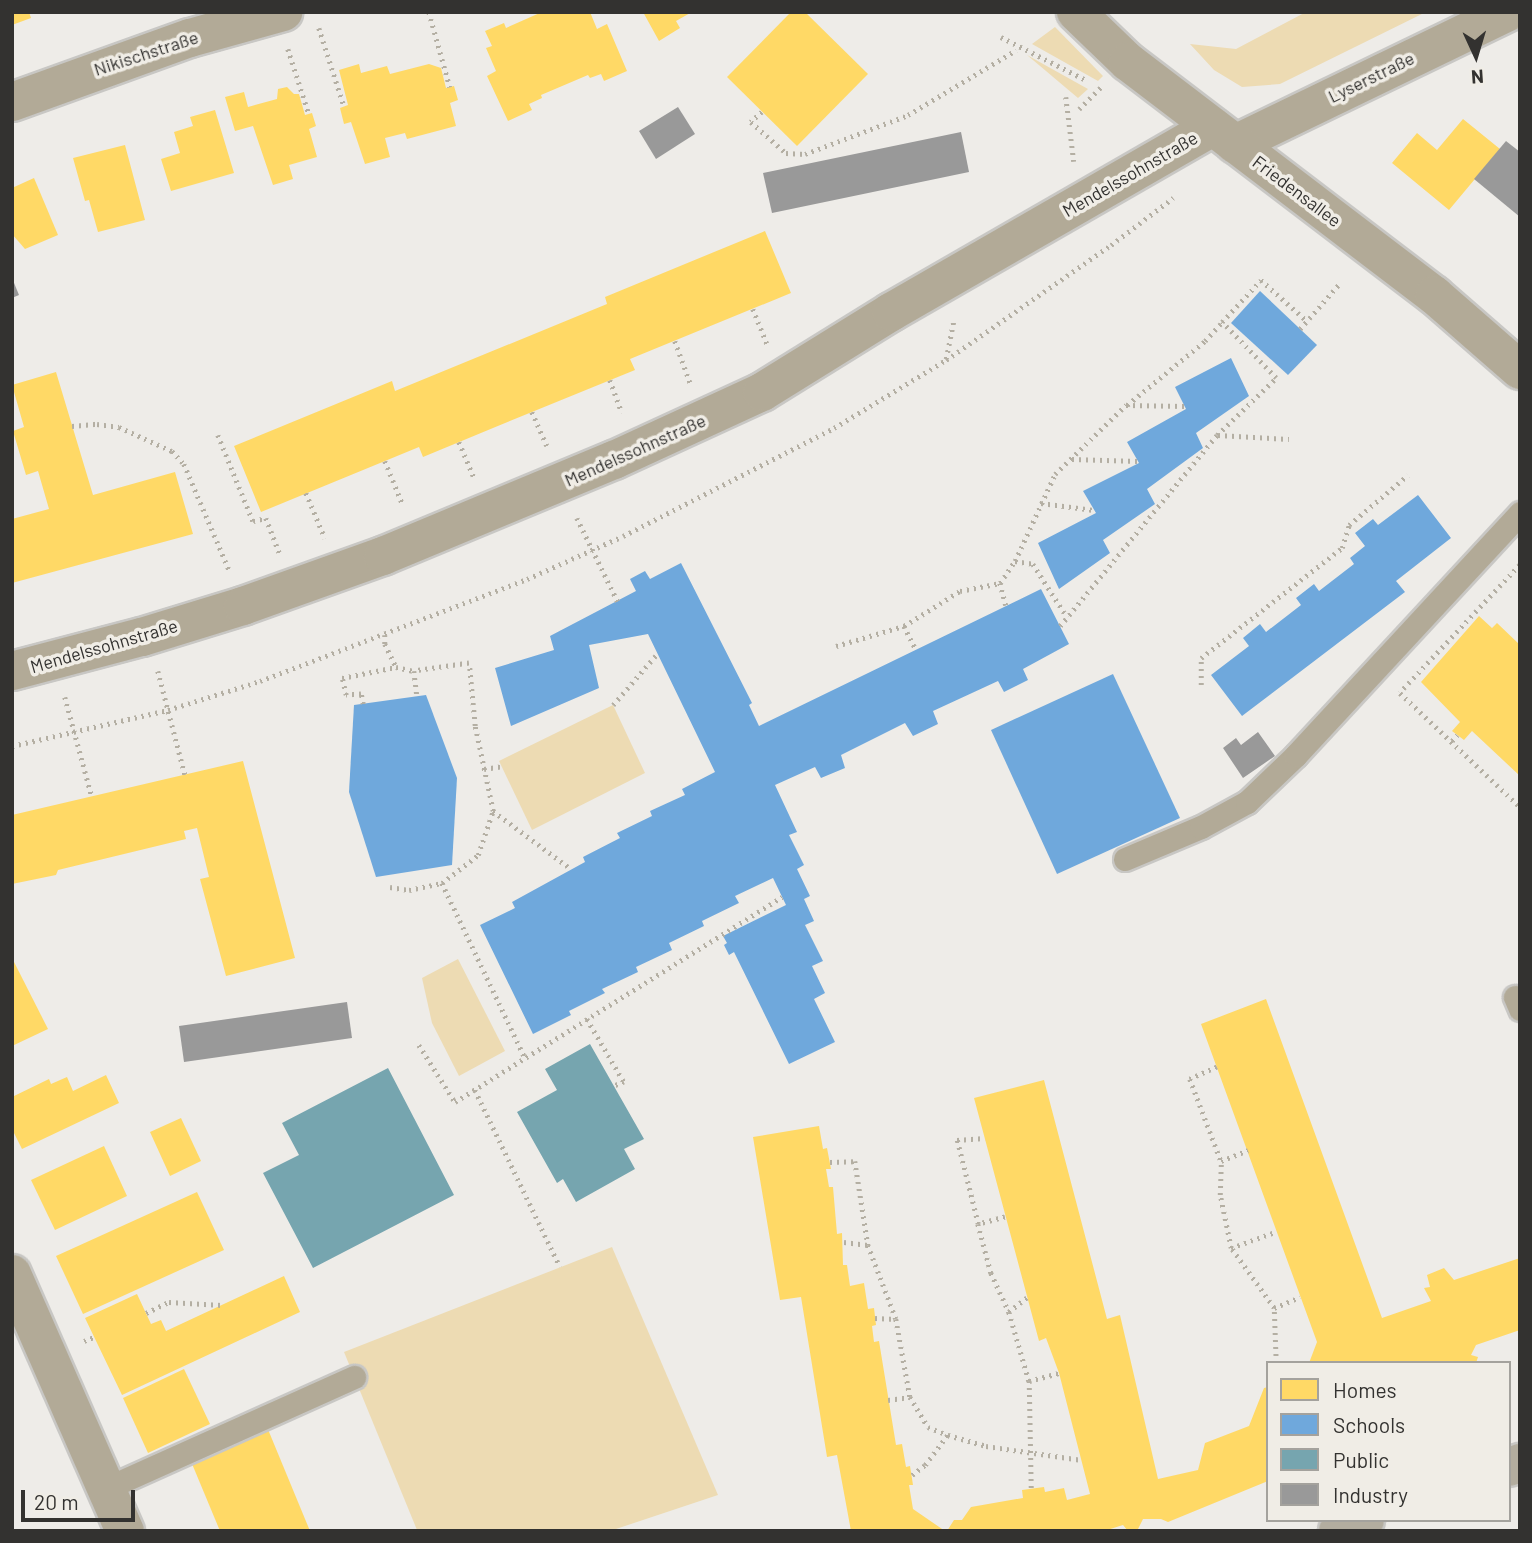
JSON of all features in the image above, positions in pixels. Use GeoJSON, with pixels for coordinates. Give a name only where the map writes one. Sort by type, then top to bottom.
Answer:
{"type":"FeatureCollection","features":[{"type":"Feature","properties":{"kind":"main road"},"geometry":{"type":"LineString","coordinates":[[1338,1531],[1360,1522]]}},
{"type":"Feature","properties":{"kind":"street","name":"Friedensallee"},"geometry":{"type":"LineString","coordinates":[[1076,12],[1128,62],[1434,295],[1520,370]]}},
{"type":"Feature","properties":{"kind":"street","name":"Lyserstraße"},"geometry":{"type":"LineString","coordinates":[[1224,135],[1508,12]]}},
{"type":"Feature","properties":{"kind":"street","name":"Nikischstraße"},"geometry":{"type":"LineString","coordinates":[[12,102],[190,38],[284,25]]}},
{"type":"Feature","properties":{"kind":"street","name":"Mendelssohnstraße"},"geometry":{"type":"LineString","coordinates":[[12,671],[142,638],[243,606],[383,556],[562,483],[762,392],[891,312],[1224,135]]}},
{"type":"Feature","properties":{"kind":"street"},"geometry":{"type":"LineString","coordinates":[[12,1274],[125,1531]]}},
{"type":"Feature","properties":{"kind":"lane"},"geometry":{"type":"LineString","coordinates":[[1125,859],[1202,827],[1247,802],[1296,755],[1520,513]]}},
{"type":"Feature","properties":{"kind":"lane"},"geometry":{"type":"LineString","coordinates":[[107,1488],[354,1377]]}},
{"type":"Feature","properties":{"kind":"path"},"geometry":{"type":"LineString","coordinates":[[429,12],[450,87]]}},
{"type":"Feature","properties":{"kind":"path"},"geometry":{"type":"LineString","coordinates":[[284,25],[309,114]]}},
{"type":"Feature","properties":{"kind":"path"},"geometry":{"type":"LineString","coordinates":[[319,28],[344,106]]}},
{"type":"Feature","properties":{"kind":"path"},"geometry":{"type":"LineString","coordinates":[[1001,37],[1110,94]]}},
{"type":"Feature","properties":{"kind":"path"},"geometry":{"type":"LineString","coordinates":[[762,111],[751,122],[786,153],[805,154],[908,115],[1016,50]]}},
{"type":"Feature","properties":{"kind":"path"},"geometry":{"type":"LineString","coordinates":[[1079,108],[1101,87]]}},
{"type":"Feature","properties":{"kind":"path"},"geometry":{"type":"LineString","coordinates":[[1066,97],[1074,164]]}},
{"type":"Feature","properties":{"kind":"path"},"geometry":{"type":"LineString","coordinates":[[12,746],[167,710],[260,681],[385,635],[590,551],[709,494],[834,428],[923,373],[1111,246],[1180,192]]}},
{"type":"Feature","properties":{"kind":"path"},"geometry":{"type":"LineString","coordinates":[[836,646],[904,626],[960,591],[1000,583],[1015,561],[1055,474],[1126,405],[1205,341],[1261,280],[1307,321]]}},
{"type":"Feature","properties":{"kind":"path"},"geometry":{"type":"LineString","coordinates":[[1300,329],[1341,282]]}},
{"type":"Feature","properties":{"kind":"path"},"geometry":{"type":"LineString","coordinates":[[752,309],[770,352]]}},
{"type":"Feature","properties":{"kind":"path"},"geometry":{"type":"LineString","coordinates":[[1060,626],[1217,435],[1276,378],[1222,322]]}},
{"type":"Feature","properties":{"kind":"path"},"geometry":{"type":"LineString","coordinates":[[675,341],[694,392]]}},
{"type":"Feature","properties":{"kind":"path"},"geometry":{"type":"LineString","coordinates":[[610,380],[623,415]]}},
{"type":"Feature","properties":{"kind":"path"},"geometry":{"type":"LineString","coordinates":[[1126,405],[1185,406]]}},
{"type":"Feature","properties":{"kind":"path"},"geometry":{"type":"LineString","coordinates":[[532,412],[547,448]]}},
{"type":"Feature","properties":{"kind":"path"},"geometry":{"type":"LineString","coordinates":[[72,426],[97,424],[118,427],[172,451],[184,464],[243,606]]}},
{"type":"Feature","properties":{"kind":"path"},"geometry":{"type":"LineString","coordinates":[[218,435],[254,521],[266,518],[281,555]]}},
{"type":"Feature","properties":{"kind":"path"},"geometry":{"type":"LineString","coordinates":[[1217,435],[1289,439]]}},
{"type":"Feature","properties":{"kind":"path"},"geometry":{"type":"LineString","coordinates":[[459,442],[475,479]]}},
{"type":"Feature","properties":{"kind":"path"},"geometry":{"type":"LineString","coordinates":[[1071,459],[1138,461]]}},
{"type":"Feature","properties":{"kind":"path"},"geometry":{"type":"LineString","coordinates":[[385,461],[405,510]]}},
{"type":"Feature","properties":{"kind":"path"},"geometry":{"type":"LineString","coordinates":[[1201,685],[1201,658],[1342,548],[1349,525],[1408,475]]}},
{"type":"Feature","properties":{"kind":"path"},"geometry":{"type":"LineString","coordinates":[[562,483],[590,551],[618,602]]}},
{"type":"Feature","properties":{"kind":"path"},"geometry":{"type":"LineString","coordinates":[[306,493],[325,540]]}},
{"type":"Feature","properties":{"kind":"path"},"geometry":{"type":"LineString","coordinates":[[1041,503],[1094,510]]}},
{"type":"Feature","properties":{"kind":"path"},"geometry":{"type":"LineString","coordinates":[[1015,561],[1033,564],[1067,617]]}},
{"type":"Feature","properties":{"kind":"path"},"geometry":{"type":"LineString","coordinates":[[1520,565],[1400,693],[1520,807]]}},
{"type":"Feature","properties":{"kind":"path"},"geometry":{"type":"LineString","coordinates":[[1000,583],[1006,605]]}},
{"type":"Feature","properties":{"kind":"path"},"geometry":{"type":"LineString","coordinates":[[904,626],[916,650]]}},
{"type":"Feature","properties":{"kind":"path"},"geometry":{"type":"LineString","coordinates":[[385,635],[385,644],[396,667]]}},
{"type":"Feature","properties":{"kind":"path"},"geometry":{"type":"LineString","coordinates":[[613,705],[657,654]]}},
{"type":"Feature","properties":{"kind":"path"},"geometry":{"type":"LineString","coordinates":[[363,704],[361,694],[345,695],[342,678],[396,667],[414,671],[469,663],[475,726],[494,811],[478,855],[442,883],[409,890],[390,887]]}},
{"type":"Feature","properties":{"kind":"path"},"geometry":{"type":"LineString","coordinates":[[414,671],[417,696]]}},
{"type":"Feature","properties":{"kind":"path"},"geometry":{"type":"LineString","coordinates":[[167,710],[185,775]]}},
{"type":"Feature","properties":{"kind":"path"},"geometry":{"type":"LineString","coordinates":[[75,732],[92,797]]}},
{"type":"Feature","properties":{"kind":"path"},"geometry":{"type":"LineString","coordinates":[[1452,741],[1457,735]]}},
{"type":"Feature","properties":{"kind":"path"},"geometry":{"type":"LineString","coordinates":[[484,769],[502,766]]}},
{"type":"Feature","properties":{"kind":"path"},"geometry":{"type":"LineString","coordinates":[[494,811],[571,869]]}},
{"type":"Feature","properties":{"kind":"path"},"geometry":{"type":"LineString","coordinates":[[442,883],[525,1058]]}},
{"type":"Feature","properties":{"kind":"path"},"geometry":{"type":"LineString","coordinates":[[419,1045],[455,1102],[782,897]]}},
{"type":"Feature","properties":{"kind":"path"},"geometry":{"type":"LineString","coordinates":[[587,1019],[624,1082],[614,1086]]}},
{"type":"Feature","properties":{"kind":"path"},"geometry":{"type":"LineString","coordinates":[[1217,1067],[1190,1079],[1222,1161],[1220,1195],[1231,1248],[1274,1308],[1276,1361]]}},
{"type":"Feature","properties":{"kind":"path"},"geometry":{"type":"LineString","coordinates":[[475,1090],[560,1267]]}},
{"type":"Feature","properties":{"kind":"path"},"geometry":{"type":"LineString","coordinates":[[985,1138],[957,1140],[990,1273],[1009,1312],[1029,1381],[1031,1488]]}},
{"type":"Feature","properties":{"kind":"path"},"geometry":{"type":"LineString","coordinates":[[1222,1161],[1248,1150]]}},
{"type":"Feature","properties":{"kind":"path"},"geometry":{"type":"LineString","coordinates":[[830,1162],[855,1161],[868,1245],[896,1319],[910,1397],[928,1427],[947,1435],[1030,1454],[1082,1460]]}},
{"type":"Feature","properties":{"kind":"path"},"geometry":{"type":"LineString","coordinates":[[978,1224],[1004,1217]]}},
{"type":"Feature","properties":{"kind":"path"},"geometry":{"type":"LineString","coordinates":[[1231,1248],[1275,1232]]}},
{"type":"Feature","properties":{"kind":"path"},"geometry":{"type":"LineString","coordinates":[[844,1242],[868,1245]]}},
{"type":"Feature","properties":{"kind":"path"},"geometry":{"type":"LineString","coordinates":[[1274,1308],[1300,1297]]}},
{"type":"Feature","properties":{"kind":"path"},"geometry":{"type":"LineString","coordinates":[[1009,1312],[1027,1298]]}},
{"type":"Feature","properties":{"kind":"path"},"geometry":{"type":"LineString","coordinates":[[146,1313],[169,1302],[222,1306]]}},
{"type":"Feature","properties":{"kind":"path"},"geometry":{"type":"LineString","coordinates":[[875,1318],[896,1319]]}},
{"type":"Feature","properties":{"kind":"path"},"geometry":{"type":"LineString","coordinates":[[84,1341],[94,1337]]}},
{"type":"Feature","properties":{"kind":"path"},"geometry":{"type":"LineString","coordinates":[[1029,1381],[1059,1373]]}},
{"type":"Feature","properties":{"kind":"path"},"geometry":{"type":"LineString","coordinates":[[888,1400],[910,1397]]}},
{"type":"Feature","properties":{"kind":"path"},"geometry":{"type":"LineString","coordinates":[[912,1475],[925,1465],[947,1435]]}},
{"type":"Feature","properties":{"kind":"shaded area"},"geometry":{"type":"Polygon","coordinates":[[[1306,12],[1426,12],[1280,84],[1242,87],[1214,70],[1190,44],[1236,49],[1306,12]]]}},
{"type":"Feature","properties":{"kind":"shaded area"},"geometry":{"type":"Polygon","coordinates":[[[1055,27],[1103,76],[1098,81],[1032,44],[1055,27]]]}},
{"type":"Feature","properties":{"kind":"shaded area"},"geometry":{"type":"Polygon","coordinates":[[[1027,55],[1088,89],[1078,98],[1027,55]]]}},
{"type":"Feature","properties":{"kind":"shaded area"},"geometry":{"type":"Polygon","coordinates":[[[613,705],[645,773],[532,830],[499,761],[613,705]]]}},
{"type":"Feature","properties":{"kind":"shaded area"},"geometry":{"type":"Polygon","coordinates":[[[458,959],[505,1051],[459,1076],[432,1023],[422,978],[458,959]]]}},
{"type":"Feature","properties":{"kind":"shaded area"},"geometry":{"type":"Polygon","coordinates":[[[612,1247],[718,1495],[610,1531],[417,1530],[344,1352],[612,1247]]]}},
{"type":"Feature","properties":{"kind":"building: Homes"},"geometry":{"type":"Polygon","coordinates":[[[12,12],[29,12],[31,18],[12,25],[12,12]]]}},
{"type":"Feature","properties":{"kind":"building: Homes"},"geometry":{"type":"Polygon","coordinates":[[[542,12],[590,12],[597,29],[607,24],[627,71],[604,81],[601,74],[590,78],[588,75],[541,95],[542,98],[529,104],[532,110],[508,121],[487,76],[496,71],[486,48],[492,46],[485,31],[504,23],[506,28],[542,12]]]}},
{"type":"Feature","properties":{"kind":"building: Homes"},"geometry":{"type":"Polygon","coordinates":[[[643,12],[692,12],[676,21],[680,28],[659,41],[643,12]]]}},
{"type":"Feature","properties":{"kind":"building: Homes"},"geometry":{"type":"Polygon","coordinates":[[[791,12],[805,12],[868,74],[797,146],[727,77],[791,12]]]}},
{"type":"Feature","properties":{"kind":"building: Homes"},"geometry":{"type":"Polygon","coordinates":[[[359,64],[361,73],[387,66],[390,74],[429,64],[441,68],[446,88],[454,86],[458,100],[450,103],[456,126],[407,139],[405,133],[385,138],[390,157],[365,164],[351,122],[344,124],[340,108],[348,105],[339,70],[359,64]]]}},
{"type":"Feature","properties":{"kind":"building: Homes"},"geometry":{"type":"Polygon","coordinates":[[[287,87],[294,94],[299,94],[305,115],[312,113],[316,126],[309,129],[317,157],[289,165],[293,179],[273,185],[253,126],[235,131],[225,97],[244,92],[248,107],[277,99],[278,89],[287,87]]]}},
{"type":"Feature","properties":{"kind":"building: Homes"},"geometry":{"type":"Polygon","coordinates":[[[215,110],[234,173],[171,191],[161,159],[180,153],[174,132],[193,126],[190,117],[215,110]]]}},
{"type":"Feature","properties":{"kind":"building: Homes"},"geometry":{"type":"Polygon","coordinates":[[[1463,119],[1500,149],[1449,210],[1392,163],[1417,133],[1437,150],[1463,119]]]}},
{"type":"Feature","properties":{"kind":"building: Homes"},"geometry":{"type":"Polygon","coordinates":[[[125,145],[145,220],[98,232],[89,200],[85,201],[73,158],[125,145]]]}},
{"type":"Feature","properties":{"kind":"building: Homes"},"geometry":{"type":"Polygon","coordinates":[[[34,178],[58,235],[25,249],[12,234],[12,188],[34,178]]]}},
{"type":"Feature","properties":{"kind":"building: Homes"},"geometry":{"type":"Polygon","coordinates":[[[765,231],[791,293],[630,359],[635,370],[423,457],[419,447],[261,512],[234,446],[392,381],[395,391],[607,304],[605,297],[765,231]]]}},
{"type":"Feature","properties":{"kind":"building: Homes"},"geometry":{"type":"Polygon","coordinates":[[[56,372],[93,495],[175,472],[193,534],[12,583],[12,519],[49,509],[38,471],[26,475],[13,431],[24,427],[12,385],[56,372]]]}},
{"type":"Feature","properties":{"kind":"building: Homes"},"geometry":{"type":"Polygon","coordinates":[[[1479,616],[1492,628],[1497,623],[1520,645],[1520,776],[1472,731],[1464,740],[1452,731],[1460,722],[1421,682],[1479,616]]]}},
{"type":"Feature","properties":{"kind":"building: Homes"},"geometry":{"type":"Polygon","coordinates":[[[243,761],[295,958],[226,976],[200,879],[209,877],[197,828],[184,831],[186,839],[58,870],[56,875],[12,884],[12,815],[243,761]]]}},
{"type":"Feature","properties":{"kind":"building: Homes"},"geometry":{"type":"Polygon","coordinates":[[[12,958],[48,1029],[12,1046],[12,958]]]}},
{"type":"Feature","properties":{"kind":"building: Homes"},"geometry":{"type":"Polygon","coordinates":[[[1266,999],[1382,1318],[1431,1301],[1424,1288],[1430,1287],[1427,1275],[1444,1268],[1454,1280],[1520,1258],[1520,1330],[1476,1345],[1471,1355],[1478,1357],[1477,1361],[1310,1361],[1317,1342],[1201,1024],[1266,999]]]}},
{"type":"Feature","properties":{"kind":"building: Homes"},"geometry":{"type":"Polygon","coordinates":[[[106,1075],[119,1103],[22,1149],[12,1129],[12,1097],[49,1079],[51,1084],[67,1077],[73,1091],[106,1075]]]}},
{"type":"Feature","properties":{"kind":"building: Homes"},"geometry":{"type":"Polygon","coordinates":[[[1044,1080],[1107,1319],[1120,1315],[1158,1479],[1198,1470],[1205,1443],[1249,1426],[1266,1388],[1266,1482],[1168,1522],[1161,1519],[1143,1519],[1137,1531],[1128,1531],[1123,1525],[1104,1531],[947,1531],[954,1520],[962,1520],[971,1507],[1023,1498],[1022,1490],[1044,1487],[1045,1492],[1064,1488],[1067,1500],[1090,1494],[1059,1373],[1046,1338],[1039,1341],[974,1098],[1044,1080]]]}},
{"type":"Feature","properties":{"kind":"building: Homes"},"geometry":{"type":"Polygon","coordinates":[[[181,1118],[201,1161],[170,1176],[150,1132],[181,1118]]]}},
{"type":"Feature","properties":{"kind":"building: Homes"},"geometry":{"type":"Polygon","coordinates":[[[819,1126],[823,1149],[827,1148],[831,1169],[826,1169],[829,1187],[833,1187],[837,1234],[842,1233],[843,1265],[847,1265],[850,1286],[864,1283],[868,1309],[874,1308],[874,1342],[879,1341],[896,1445],[902,1444],[906,1467],[910,1466],[913,1485],[909,1485],[913,1509],[945,1531],[851,1531],[837,1455],[827,1457],[801,1297],[780,1300],[753,1137],[819,1126]]]}},
{"type":"Feature","properties":{"kind":"building: Homes"},"geometry":{"type":"Polygon","coordinates":[[[104,1146],[127,1196],[55,1230],[31,1180],[104,1146]]]}},
{"type":"Feature","properties":{"kind":"building: Homes"},"geometry":{"type":"Polygon","coordinates":[[[197,1192],[224,1250],[83,1314],[56,1256],[197,1192]]]}},
{"type":"Feature","properties":{"kind":"building: Homes"},"geometry":{"type":"Polygon","coordinates":[[[284,1276],[300,1312],[122,1395],[85,1318],[137,1294],[151,1324],[161,1320],[166,1331],[284,1276]]]}},
{"type":"Feature","properties":{"kind":"building: Homes"},"geometry":{"type":"Polygon","coordinates":[[[184,1369],[210,1424],[148,1453],[123,1398],[184,1369]]]}},
{"type":"Feature","properties":{"kind":"building: Homes"},"geometry":{"type":"Polygon","coordinates":[[[267,1427],[310,1531],[220,1531],[190,1459],[267,1427]]]}},
{"type":"Feature","properties":{"kind":"building: Schools"},"geometry":{"type":"Polygon","coordinates":[[[1260,291],[1317,345],[1288,375],[1231,323],[1260,291]]]}},
{"type":"Feature","properties":{"kind":"building: Schools"},"geometry":{"type":"Polygon","coordinates":[[[1231,358],[1249,396],[1196,433],[1203,448],[1147,489],[1155,504],[1103,540],[1110,553],[1059,589],[1038,543],[1096,513],[1083,491],[1139,463],[1127,442],[1186,409],[1175,387],[1231,358]]]}},
{"type":"Feature","properties":{"kind":"building: Schools"},"geometry":{"type":"Polygon","coordinates":[[[1418,495],[1451,538],[1396,581],[1405,592],[1242,716],[1211,675],[1249,646],[1243,638],[1260,624],[1266,632],[1301,605],[1296,598],[1314,584],[1319,591],[1354,564],[1350,558],[1365,546],[1355,533],[1373,519],[1378,525],[1418,495]]]}},
{"type":"Feature","properties":{"kind":"building: Schools"},"geometry":{"type":"Polygon","coordinates":[[[681,563],[752,703],[749,705],[759,726],[1041,589],[1069,644],[1023,669],[1028,680],[1004,692],[998,681],[933,711],[938,724],[913,736],[905,723],[841,755],[845,768],[821,778],[815,767],[775,785],[797,832],[789,835],[804,865],[797,869],[810,896],[804,899],[814,921],[805,925],[823,961],[812,966],[825,993],[814,999],[835,1042],[789,1064],[734,952],[729,955],[723,936],[786,905],[773,878],[735,896],[739,903],[702,921],[704,926],[669,943],[672,950],[636,967],[638,972],[602,989],[605,993],[569,1011],[571,1015],[533,1034],[480,925],[515,908],[512,902],[585,862],[583,857],[620,838],[617,833],[652,816],[650,811],[685,795],[682,789],[715,772],[648,634],[589,645],[599,688],[511,726],[495,668],[554,650],[550,636],[636,591],[630,579],[645,571],[650,579],[681,563]]]}},
{"type":"Feature","properties":{"kind":"building: Schools"},"geometry":{"type":"Polygon","coordinates":[[[1113,674],[1180,818],[1057,874],[991,730],[1113,674]]]}},
{"type":"Feature","properties":{"kind":"building: Schools"},"geometry":{"type":"Polygon","coordinates":[[[426,695],[457,778],[452,865],[376,877],[349,792],[354,705],[426,695]]]}},
{"type":"Feature","properties":{"kind":"building: Public"},"geometry":{"type":"Polygon","coordinates":[[[590,1044],[644,1139],[624,1149],[635,1169],[576,1202],[563,1179],[557,1183],[517,1112],[557,1090],[545,1069],[590,1044]]]}},
{"type":"Feature","properties":{"kind":"building: Public"},"geometry":{"type":"Polygon","coordinates":[[[388,1068],[454,1195],[313,1268],[263,1173],[299,1155],[282,1123],[388,1068]]]}},
{"type":"Feature","properties":{"kind":"building: Industry"},"geometry":{"type":"Polygon","coordinates":[[[678,107],[695,134],[656,159],[639,131],[678,107]]]}},
{"type":"Feature","properties":{"kind":"building: Industry"},"geometry":{"type":"Polygon","coordinates":[[[961,132],[969,172],[772,213],[763,173],[961,132]]]}},
{"type":"Feature","properties":{"kind":"building: Industry"},"geometry":{"type":"Polygon","coordinates":[[[1506,141],[1520,152],[1520,217],[1474,179],[1506,141]]]}},
{"type":"Feature","properties":{"kind":"building: Industry"},"geometry":{"type":"Polygon","coordinates":[[[12,278],[19,295],[12,298],[12,278]]]}},
{"type":"Feature","properties":{"kind":"building: Industry"},"geometry":{"type":"Polygon","coordinates":[[[1258,732],[1275,756],[1243,778],[1223,748],[1236,738],[1241,745],[1258,732]]]}},
{"type":"Feature","properties":{"kind":"building: Industry"},"geometry":{"type":"Polygon","coordinates":[[[347,1002],[352,1038],[184,1062],[179,1026],[347,1002]]]}}]}
